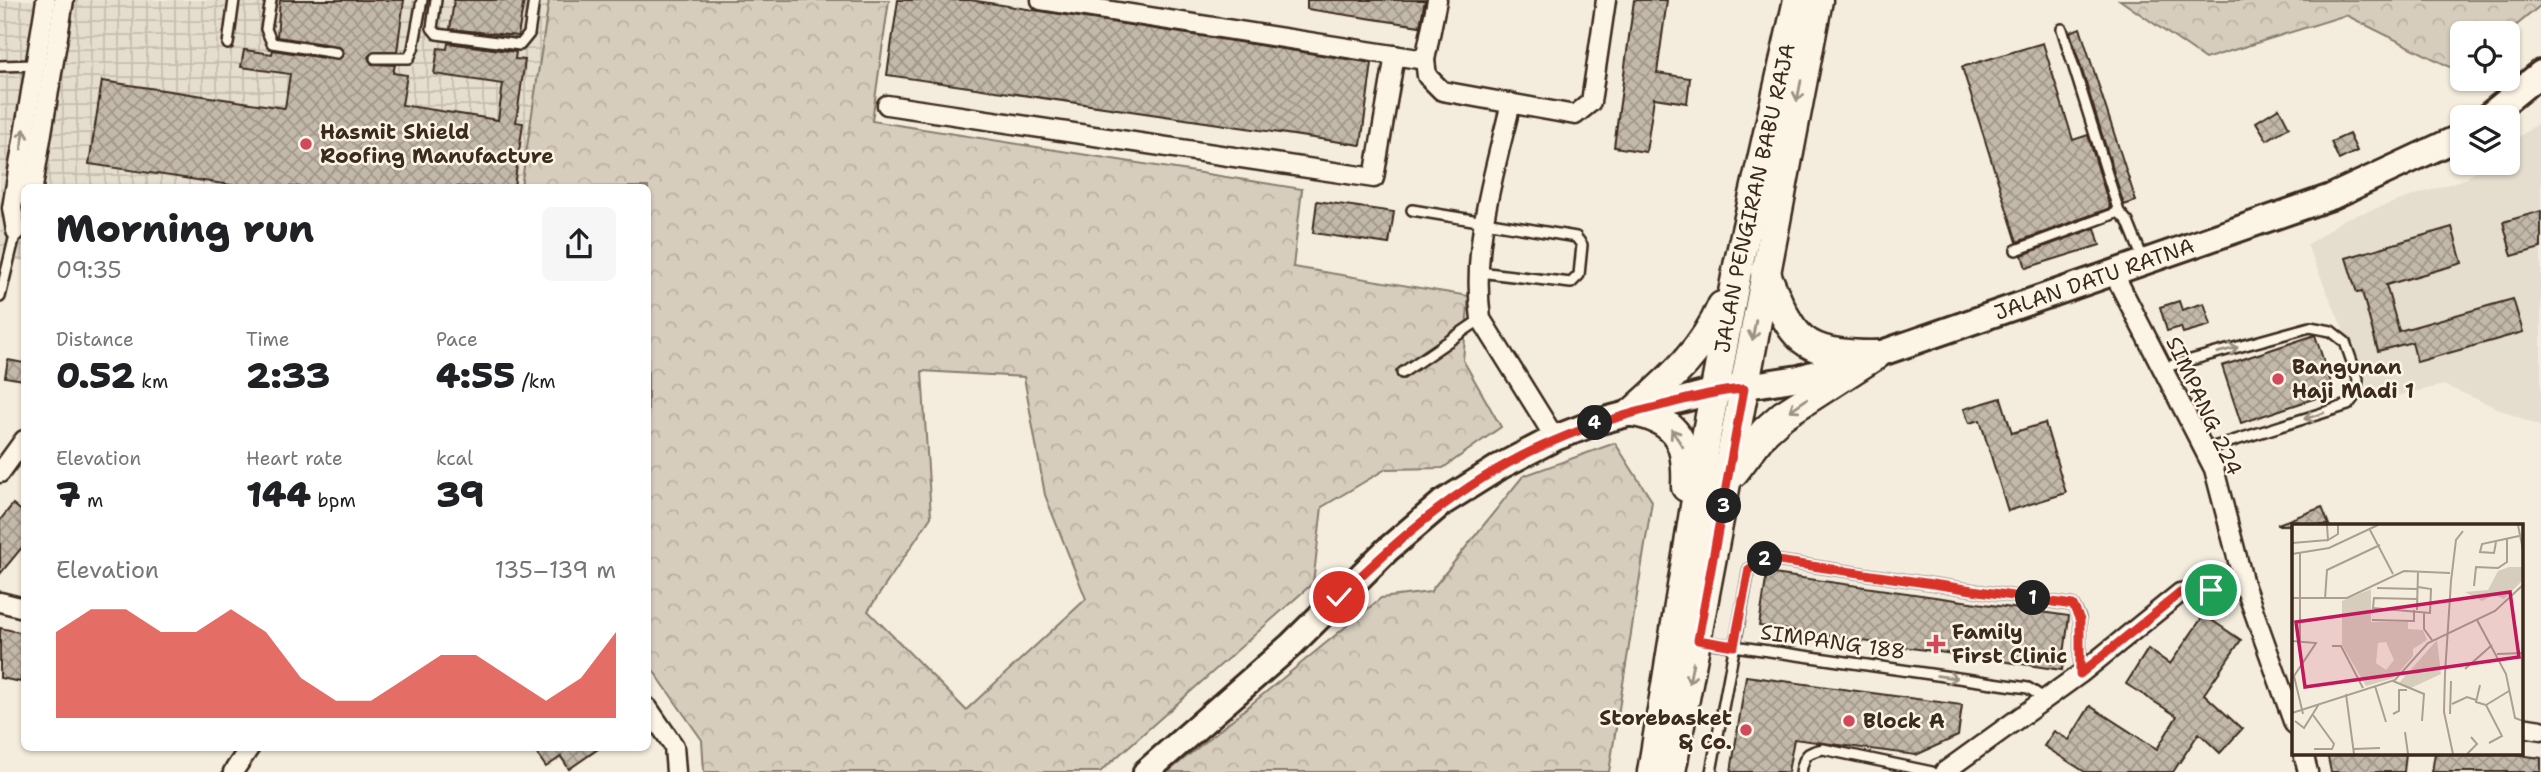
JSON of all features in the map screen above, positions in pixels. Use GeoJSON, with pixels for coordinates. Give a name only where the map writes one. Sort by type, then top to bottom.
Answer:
{"type":"FeatureCollection","features":[{"type":"Feature","properties":{"kind":"main road","name":"JALAN PENGIRAN BABU RAJA"},"geometry":{"type":"LineString","coordinates":[[1671,772],[1730,477],[1744,389],[1752,269],[1798,0]]}},
{"type":"Feature","properties":{"kind":"main road","name":"JALAN PENGIRAN BABU RAJA"},"geometry":{"type":"LineString","coordinates":[[1652,772],[1715,391],[1752,269],[1818,0]]}},
{"type":"Feature","properties":{"kind":"main road"},"geometry":{"type":"LineString","coordinates":[[2502,105],[2541,73]]}},
{"type":"Feature","properties":{"kind":"main road","name":"JALAN DATU RATNA"},"geometry":{"type":"LineString","coordinates":[[1146,772],[1292,645],[1387,550],[1442,503],[1501,466],[1555,438],[1633,412],[1715,391],[1744,389],[1818,373],[1876,355],[2331,197],[2450,142]]}},
{"type":"Feature","properties":{"kind":"main road"},"geometry":{"type":"LineString","coordinates":[[1633,412],[1688,363],[1752,269],[1797,335],[1825,352],[1876,355]]}},
{"type":"Feature","properties":{"kind":"main road"},"geometry":{"type":"LineString","coordinates":[[1730,477],[1765,431],[1783,415],[1876,355]]}},
{"type":"Feature","properties":{"kind":"main road"},"geometry":{"type":"LineString","coordinates":[[1633,412],[1662,421],[1675,432],[1688,458],[1684,577]]}},
{"type":"Feature","properties":{"kind":"street"},"geometry":{"type":"LineString","coordinates":[[16,227],[7,199],[46,0]]}},
{"type":"Feature","properties":{"kind":"street"},"geometry":{"type":"LineString","coordinates":[[33,184],[64,0]]}},
{"type":"Feature","properties":{"kind":"street"},"geometry":{"type":"LineString","coordinates":[[1041,0],[1425,60]]}},
{"type":"Feature","properties":{"kind":"street"},"geometry":{"type":"LineString","coordinates":[[1437,0],[1425,60],[1427,76],[1442,91],[1575,115],[1591,102],[1606,0]]}},
{"type":"Feature","properties":{"kind":"street"},"geometry":{"type":"LineString","coordinates":[[887,105],[1374,178],[1395,55]]}},
{"type":"Feature","properties":{"kind":"street"},"geometry":{"type":"LineString","coordinates":[[1511,103],[1482,222],[1479,272],[1481,319],[1555,438]]}},
{"type":"Feature","properties":{"kind":"street","name":"SIMPANG 224"},"geometry":{"type":"LineString","coordinates":[[2113,272],[2214,469],[2244,584],[2290,699]]}},
{"type":"Feature","properties":{"kind":"street"},"geometry":{"type":"LineString","coordinates":[[0,473],[21,444]]}},
{"type":"Feature","properties":{"kind":"street"},"geometry":{"type":"LineString","coordinates":[[1944,772],[2080,674],[2180,593],[2244,584]]}},
{"type":"Feature","properties":{"kind":"street"},"geometry":{"type":"LineString","coordinates":[[0,602],[21,607]]}},
{"type":"Feature","properties":{"kind":"street"},"geometry":{"type":"LineString","coordinates":[[651,712],[674,746],[676,772]]}},
{"type":"Feature","properties":{"kind":"street"},"geometry":{"type":"LineString","coordinates":[[233,772],[247,751]]}},
{"type":"Feature","properties":{"kind":"street"},"geometry":{"type":"LineString","coordinates":[[2303,754],[2308,772]]}},
{"type":"Feature","properties":{"kind":"lane"},"geometry":{"type":"LineString","coordinates":[[228,44],[234,0]]}},
{"type":"Feature","properties":{"kind":"lane"},"geometry":{"type":"LineString","coordinates":[[271,0],[266,29],[272,43],[337,53]]}},
{"type":"Feature","properties":{"kind":"lane"},"geometry":{"type":"LineString","coordinates":[[375,58],[403,61],[409,58],[422,0]]}},
{"type":"Feature","properties":{"kind":"lane"},"geometry":{"type":"LineString","coordinates":[[436,0],[432,28],[437,34],[520,45],[529,34],[534,0]]}},
{"type":"Feature","properties":{"kind":"lane"},"geometry":{"type":"LineString","coordinates":[[2062,29],[2119,212],[2128,222],[2144,261]]}},
{"type":"Feature","properties":{"kind":"lane"},"geometry":{"type":"LineString","coordinates":[[0,66],[35,65]]}},
{"type":"Feature","properties":{"kind":"lane"},"geometry":{"type":"LineString","coordinates":[[1412,209],[1576,237],[1582,245],[1579,275],[1571,283],[1479,272]]}},
{"type":"Feature","properties":{"kind":"lane"},"geometry":{"type":"LineString","coordinates":[[2016,250],[2119,212]]}},
{"type":"Feature","properties":{"kind":"lane"},"geometry":{"type":"LineString","coordinates":[[0,297],[16,227]]}},
{"type":"Feature","properties":{"kind":"lane"},"geometry":{"type":"LineString","coordinates":[[1402,373],[1481,319]]}},
{"type":"Feature","properties":{"kind":"lane"},"geometry":{"type":"LineString","coordinates":[[2162,368],[2310,327],[2330,331],[2345,342],[2358,379],[2357,393],[2348,405],[2204,450]]}},
{"type":"Feature","properties":{"kind":"lane"},"geometry":{"type":"LineString","coordinates":[[1711,772],[1749,569],[1765,559],[2073,605],[2080,620],[2080,674]]}},
{"type":"Feature","properties":{"kind":"lane","name":"SIMPANG 188"},"geometry":{"type":"LineString","coordinates":[[1698,640],[2028,688],[2044,698]]}},
{"type":"Feature","properties":{"kind":"lane"},"geometry":{"type":"LineString","coordinates":[[1801,772],[1804,757],[1809,752],[1824,749],[1932,772]]}},
{"type":"Feature","properties":{"kind":"shaded area"},"geometry":{"type":"Polygon","coordinates":[[[0,0],[549,0],[521,184],[21,184],[21,260],[0,256],[0,0]]]}},
{"type":"Feature","properties":{"kind":"shaded area"},"geometry":{"type":"Polygon","coordinates":[[[2541,121],[2541,427],[2444,385],[2374,401],[2307,245],[2344,219],[2471,175],[2520,175],[2520,136],[2541,121]]]}},
{"type":"Feature","properties":{"kind":"green space"},"geometry":{"type":"Polygon","coordinates":[[[549,0],[889,0],[872,121],[1302,189],[1293,267],[1469,296],[1463,360],[1501,427],[1443,468],[1386,469],[1322,507],[1313,583],[1100,772],[704,772],[702,740],[651,667],[651,184],[521,184],[549,0]],[[922,371],[931,517],[868,611],[966,710],[1086,599],[1045,495],[1024,377],[922,371]]]}},
{"type":"Feature","properties":{"kind":"green space"},"geometry":{"type":"Polygon","coordinates":[[[2120,0],[2541,0],[2541,5],[2520,22],[2450,21],[2450,67],[2346,15],[2205,59],[2120,0]]]}},
{"type":"Feature","properties":{"kind":"green space"},"geometry":{"type":"Polygon","coordinates":[[[1615,443],[1652,501],[1609,772],[1168,772],[1381,598],[1430,592],[1523,476],[1615,443]]]}},
{"type":"Feature","properties":{"kind":"building","name":"Hasmit Shield Roofing Manufacture"},"geometry":{"type":"Polygon","coordinates":[[[280,0],[404,0],[397,51],[374,51],[368,57],[372,64],[395,65],[393,73],[407,75],[402,105],[498,120],[503,84],[434,74],[438,48],[447,49],[448,43],[516,52],[515,59],[525,60],[516,122],[523,123],[514,184],[224,184],[89,164],[102,81],[285,108],[290,74],[241,67],[244,50],[272,54],[273,50],[336,60],[344,53],[338,46],[277,37],[280,0]]]}},
{"type":"Feature","properties":{"kind":"building"},"geometry":{"type":"Polygon","coordinates":[[[454,0],[524,0],[518,36],[450,29],[454,0]]]}},
{"type":"Feature","properties":{"kind":"building"},"geometry":{"type":"Polygon","coordinates":[[[898,0],[970,0],[1372,63],[1361,145],[887,75],[898,0]]]}},
{"type":"Feature","properties":{"kind":"building"},"geometry":{"type":"Polygon","coordinates":[[[1307,0],[1425,0],[1420,26],[1307,9],[1307,0]]]}},
{"type":"Feature","properties":{"kind":"building"},"geometry":{"type":"Polygon","coordinates":[[[1634,0],[1667,0],[1657,73],[1690,78],[1687,103],[1654,98],[1646,152],[1614,147],[1634,0]]]}},
{"type":"Feature","properties":{"kind":"building"},"geometry":{"type":"Polygon","coordinates":[[[2080,28],[2136,201],[2124,205],[2070,32],[2080,28]]]}},
{"type":"Feature","properties":{"kind":"building"},"geometry":{"type":"Polygon","coordinates":[[[2043,43],[2073,140],[2088,135],[2110,208],[2017,242],[1962,67],[2043,43]]]}},
{"type":"Feature","properties":{"kind":"building"},"geometry":{"type":"Polygon","coordinates":[[[2279,108],[2289,127],[2267,140],[2256,122],[2279,108]]]}},
{"type":"Feature","properties":{"kind":"building"},"geometry":{"type":"Polygon","coordinates":[[[2349,134],[2357,151],[2339,160],[2331,142],[2349,134]]]}},
{"type":"Feature","properties":{"kind":"building"},"geometry":{"type":"Polygon","coordinates":[[[1317,201],[1394,212],[1389,244],[1313,233],[1317,201]]]}},
{"type":"Feature","properties":{"kind":"building"},"geometry":{"type":"Polygon","coordinates":[[[2541,211],[2541,248],[2512,256],[2503,222],[2541,211]]]}},
{"type":"Feature","properties":{"kind":"building"},"geometry":{"type":"Polygon","coordinates":[[[2452,227],[2462,263],[2386,285],[2399,331],[2513,299],[2523,332],[2417,362],[2412,342],[2378,351],[2362,292],[2357,293],[2346,258],[2452,227]]]}},
{"type":"Feature","properties":{"kind":"building"},"geometry":{"type":"Polygon","coordinates":[[[2095,228],[2100,245],[2026,268],[2022,255],[2095,228]]]}},
{"type":"Feature","properties":{"kind":"building"},"geometry":{"type":"Polygon","coordinates":[[[2179,301],[2182,310],[2204,303],[2211,325],[2183,333],[2181,327],[2167,331],[2160,307],[2179,301]]]}},
{"type":"Feature","properties":{"kind":"building","name":"Bangunan Haji Madi 1"},"geometry":{"type":"Polygon","coordinates":[[[2315,335],[2334,392],[2241,423],[2222,366],[2315,335]]]}},
{"type":"Feature","properties":{"kind":"building"},"geometry":{"type":"Polygon","coordinates":[[[8,360],[21,362],[21,380],[5,377],[8,360]]]}},
{"type":"Feature","properties":{"kind":"building"},"geometry":{"type":"Polygon","coordinates":[[[2001,398],[2012,433],[2045,423],[2066,493],[2008,511],[1980,420],[1969,423],[1964,409],[2001,398]]]}},
{"type":"Feature","properties":{"kind":"building"},"geometry":{"type":"Polygon","coordinates":[[[13,504],[21,511],[21,549],[0,574],[0,520],[13,504]]]}},
{"type":"Feature","properties":{"kind":"building"},"geometry":{"type":"Polygon","coordinates":[[[2322,507],[2329,524],[2278,525],[2322,507]]]}},
{"type":"Feature","properties":{"kind":"building"},"geometry":{"type":"Polygon","coordinates":[[[1767,573],[2069,616],[2062,670],[1759,626],[1767,573]]]}},
{"type":"Feature","properties":{"kind":"building"},"geometry":{"type":"Polygon","coordinates":[[[2204,615],[2241,640],[2204,694],[2242,729],[2220,753],[2199,733],[2173,772],[2085,772],[2044,746],[2054,731],[2069,740],[2090,706],[2157,749],[2177,716],[2126,684],[2148,649],[2170,664],[2204,615]]]}},
{"type":"Feature","properties":{"kind":"building"},"geometry":{"type":"Polygon","coordinates":[[[0,628],[21,632],[21,682],[0,678],[0,628]]]}},
{"type":"Feature","properties":{"kind":"building","name":"Block A"},"geometry":{"type":"Polygon","coordinates":[[[1746,676],[1962,705],[1958,736],[1916,755],[1794,739],[1788,772],[1731,772],[1746,676]]]}},
{"type":"Feature","properties":{"kind":"building"},"geometry":{"type":"Polygon","coordinates":[[[535,751],[595,751],[569,769],[561,757],[546,767],[535,751]]]}},
{"type":"Feature","properties":{"kind":"building"},"geometry":{"type":"Polygon","coordinates":[[[2327,754],[2406,754],[2404,772],[2331,772],[2327,754]]]}},
{"type":"Feature","properties":{"kind":"building"},"geometry":{"type":"Polygon","coordinates":[[[2435,754],[2511,754],[2541,758],[2541,772],[2432,772],[2435,754]]]}},
{"type":"Feature","properties":{"kind":"place","name":"Hasmit Shield Roofing Manufacture"},"geometry":{"type":"Point","coordinates":[306,144]}},
{"type":"Feature","properties":{"kind":"place","name":"Bangunan Haji Madi 1"},"geometry":{"type":"Point","coordinates":[2278,379]}},
{"type":"Feature","properties":{"kind":"place","name":"Family First Clinic"},"geometry":{"type":"Point","coordinates":[1936,644]}},
{"type":"Feature","properties":{"kind":"place","name":"Block A"},"geometry":{"type":"Point","coordinates":[1849,721]}},
{"type":"Feature","properties":{"kind":"place","name":"Storebasket & Co."},"geometry":{"type":"Point","coordinates":[1746,730]}},
{"type":"Feature","properties":{"kind":"route"},"geometry":{"type":"LineString","coordinates":[[1339,597],[1387,550],[1442,503],[1501,466],[1555,438],[1633,412],[1715,391],[1744,389],[1698,640],[1734,646],[1749,569],[1756,562],[1765,559],[2073,605],[2080,620],[2080,674],[2180,593],[2211,590]]}}]}
